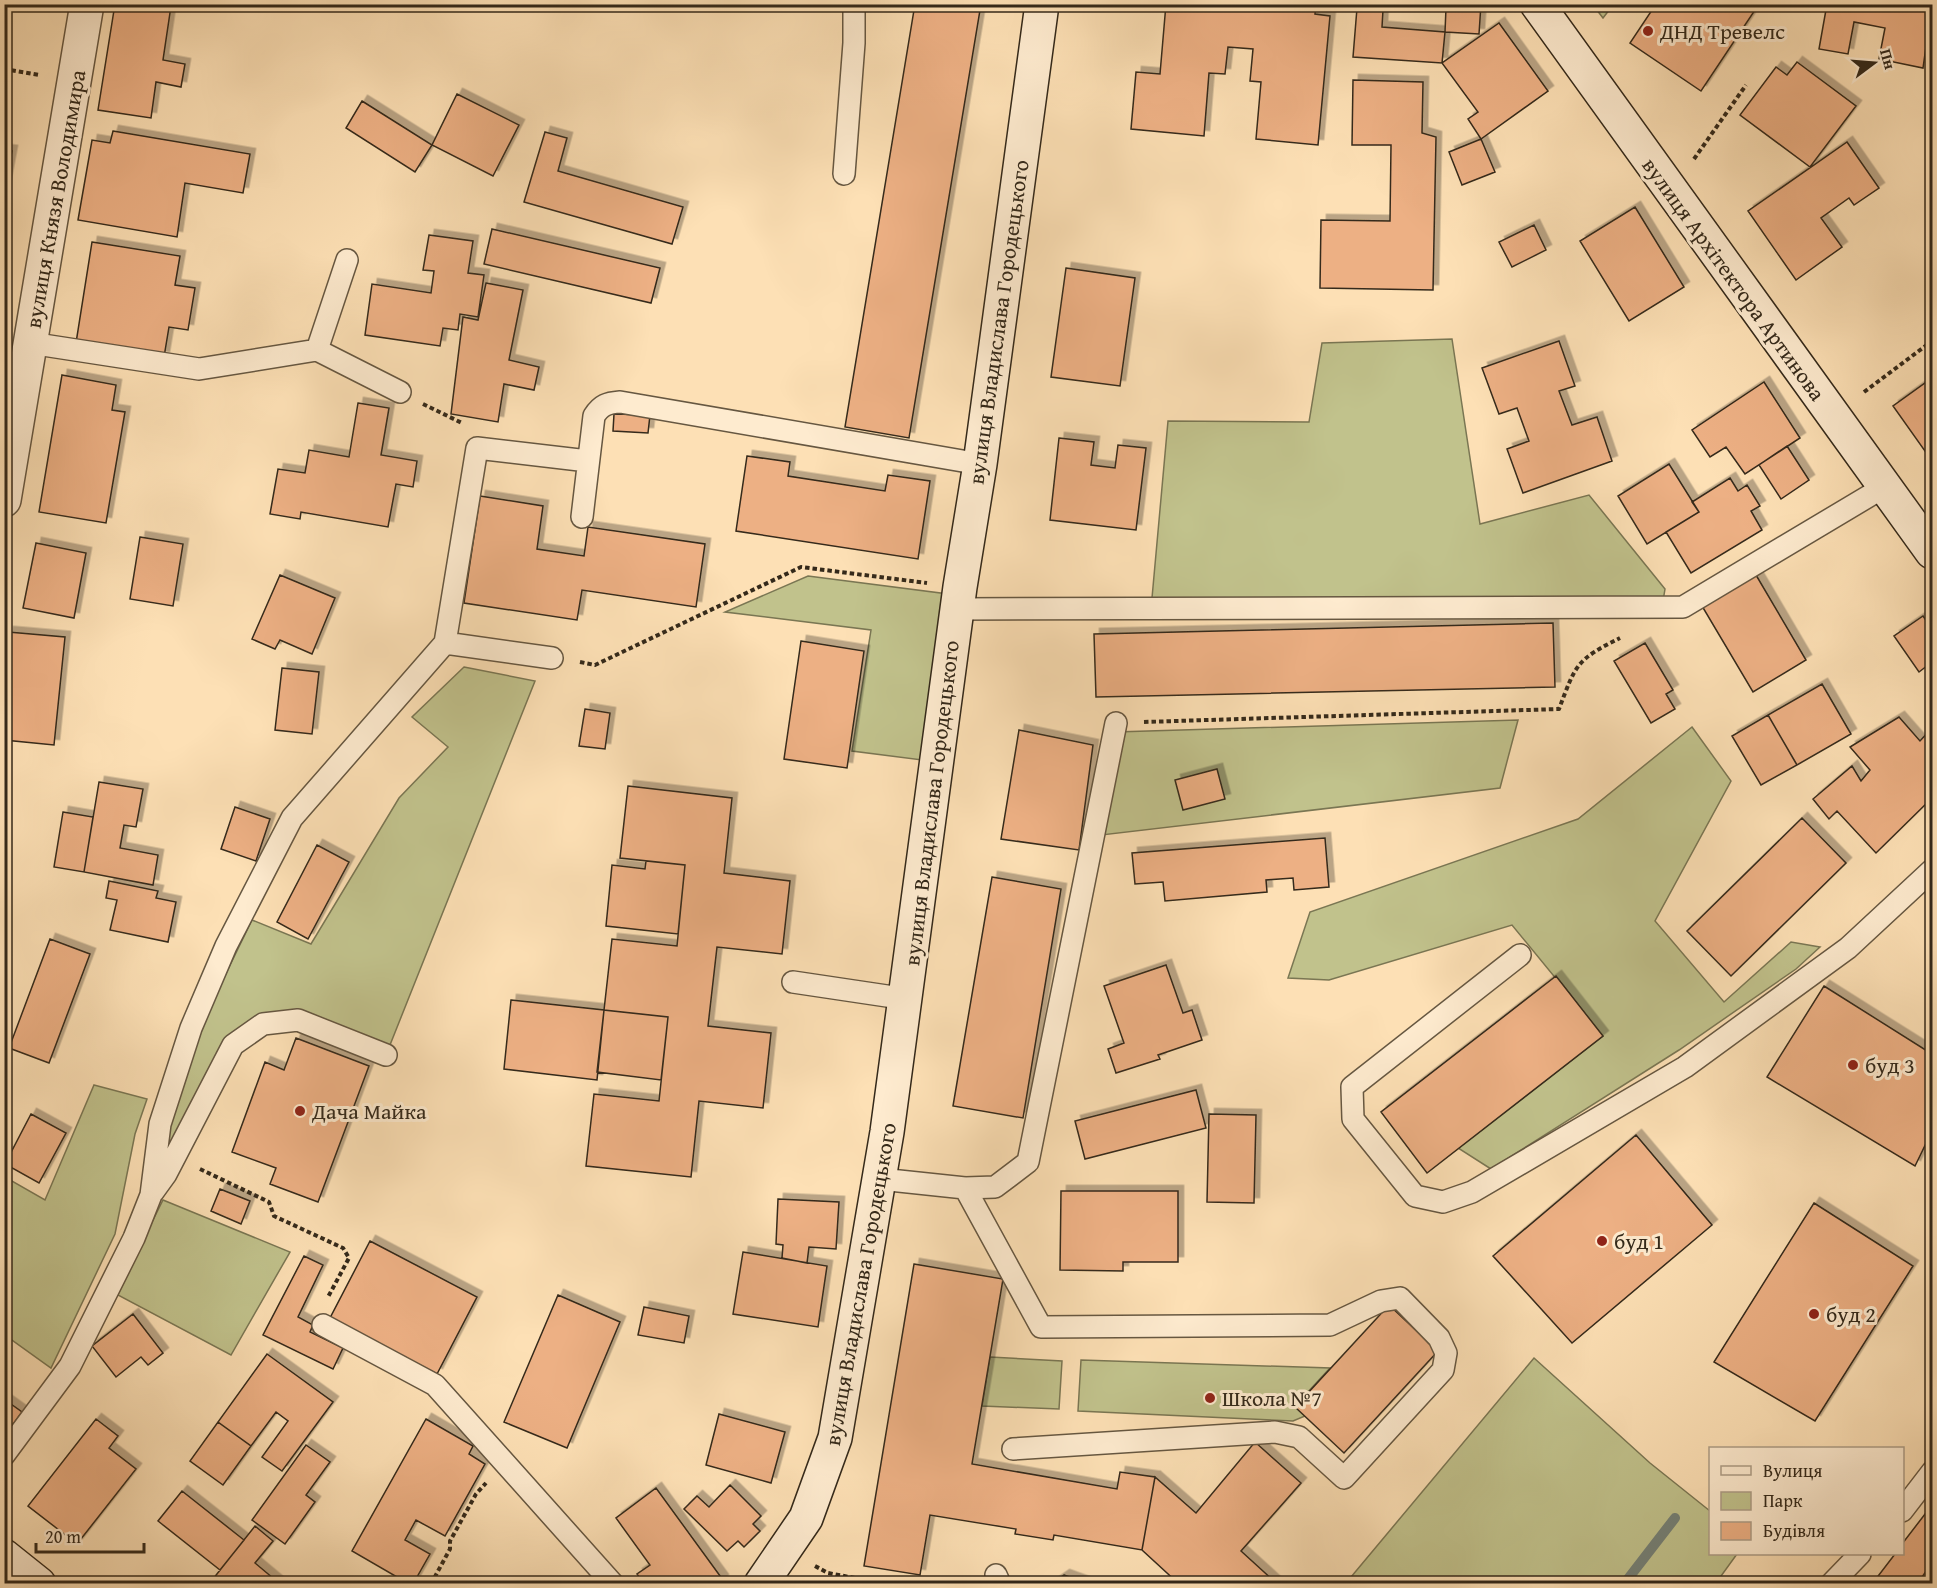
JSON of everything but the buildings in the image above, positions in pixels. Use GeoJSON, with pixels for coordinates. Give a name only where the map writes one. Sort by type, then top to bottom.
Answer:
{"type":"FeatureCollection","features":[{"type":"Feature","properties":{"kind":"street","name":"вулиця Князя Володимира"},"geometry":{"type":"LineString","coordinates":[[4,500],[9,448],[30,343],[87,4]]}},
{"type":"Feature","properties":{"kind":"street","name":"вулиця Владислава Городецького"},"geometry":{"type":"LineString","coordinates":[[761,1584],[806,1518],[835,1438],[880,1179],[906,999],[958,598],[980,464],[1042,4]]}},
{"type":"Feature","properties":{"kind":"street","name":"вулиця Архітектора Артинова"},"geometry":{"type":"LineString","coordinates":[[1537,4],[1884,487],[1930,544]]}},
{"type":"Feature","properties":{"kind":"street"},"geometry":{"type":"LineString","coordinates":[[4,1556],[39,1584]]}},
{"type":"Feature","properties":{"kind":"lane"},"geometry":{"type":"LineString","coordinates":[[844,174],[854,43],[854,4]]}},
{"type":"Feature","properties":{"kind":"lane"},"geometry":{"type":"LineString","coordinates":[[317,350],[347,260]]}},
{"type":"Feature","properties":{"kind":"lane"},"geometry":{"type":"LineString","coordinates":[[30,343],[199,369],[317,350],[400,392]]}},
{"type":"Feature","properties":{"kind":"lane"},"geometry":{"type":"LineString","coordinates":[[582,517],[594,416],[600,406],[620,402],[980,464]]}},
{"type":"Feature","properties":{"kind":"lane"},"geometry":{"type":"LineString","coordinates":[[151,1195],[160,1124],[191,1028],[226,946],[292,818],[446,643],[477,448],[588,461]]}},
{"type":"Feature","properties":{"kind":"lane"},"geometry":{"type":"LineString","coordinates":[[958,598],[1683,607],[1884,487]]}},
{"type":"Feature","properties":{"kind":"lane"},"geometry":{"type":"LineString","coordinates":[[446,643],[552,658]]}},
{"type":"Feature","properties":{"kind":"lane"},"geometry":{"type":"LineString","coordinates":[[880,1179],[965,1188],[995,1187],[1028,1162],[1116,723]]}},
{"type":"Feature","properties":{"kind":"lane"},"geometry":{"type":"LineString","coordinates":[[1520,956],[1352,1086],[1353,1119],[1415,1196],[1443,1202],[1472,1192],[1685,1067],[1848,948],[1932,870]]}},
{"type":"Feature","properties":{"kind":"lane"},"geometry":{"type":"LineString","coordinates":[[793,982],[906,999]]}},
{"type":"Feature","properties":{"kind":"lane"},"geometry":{"type":"LineString","coordinates":[[4,1455],[70,1366],[134,1238],[151,1195],[174,1157],[233,1045],[263,1024],[298,1020],[386,1055]]}},
{"type":"Feature","properties":{"kind":"lane"},"geometry":{"type":"LineString","coordinates":[[965,1188],[1041,1327],[1330,1325],[1381,1301],[1400,1298],[1440,1338],[1446,1353],[1443,1370],[1344,1478],[1299,1437],[1275,1432],[1012,1449]]}},
{"type":"Feature","properties":{"kind":"lane"},"geometry":{"type":"LineString","coordinates":[[323,1325],[435,1385],[613,1584]]}},
{"type":"Feature","properties":{"kind":"lane"},"geometry":{"type":"LineString","coordinates":[[1904,1508],[1932,1472]]}},
{"type":"Feature","properties":{"kind":"lane"},"geometry":{"type":"LineString","coordinates":[[1831,1584],[1859,1555]]}},
{"type":"Feature","properties":{"kind":"path"},"geometry":{"type":"LineString","coordinates":[[1694,159],[1746,85]]}},
{"type":"Feature","properties":{"kind":"path"},"geometry":{"type":"LineString","coordinates":[[1864,392],[1932,341]]}},
{"type":"Feature","properties":{"kind":"path"},"geometry":{"type":"LineString","coordinates":[[400,392],[470,427],[477,448]]}},
{"type":"Feature","properties":{"kind":"path"},"geometry":{"type":"LineString","coordinates":[[596,665],[801,567],[958,598]]}},
{"type":"Feature","properties":{"kind":"path"},"geometry":{"type":"LineString","coordinates":[[1116,723],[1558,710],[1573,672],[1588,655],[1630,633]]}},
{"type":"Feature","properties":{"kind":"path"},"geometry":{"type":"LineString","coordinates":[[174,1157],[269,1202],[274,1216],[343,1248],[349,1258],[320,1313],[323,1325]]}},
{"type":"Feature","properties":{"kind":"path"},"geometry":{"type":"LineString","coordinates":[[431,1584],[450,1549],[450,1541],[476,1494],[504,1462]]}},
{"type":"Feature","properties":{"kind":"path"},"geometry":{"type":"LineString","coordinates":[[784,1549],[828,1573],[887,1584]]}},
{"type":"Feature","properties":{"kind":"green space"},"geometry":{"type":"Polygon","coordinates":[[[1593,5],[1613,5],[1603,18],[1593,5]]]}},
{"type":"Feature","properties":{"kind":"green space"},"geometry":{"type":"Polygon","coordinates":[[[1452,339],[1480,524],[1589,495],[1665,589],[1662,607],[1151,609],[1168,421],[1309,422],[1322,343],[1452,339]]]}},
{"type":"Feature","properties":{"kind":"green space"},"geometry":{"type":"Polygon","coordinates":[[[808,576],[948,594],[922,760],[852,751],[871,630],[725,612],[808,576]]]}},
{"type":"Feature","properties":{"kind":"green space"},"geometry":{"type":"Polygon","coordinates":[[[464,667],[535,681],[386,1055],[298,1020],[233,1045],[163,1162],[175,1099],[185,1068],[210,1008],[252,920],[311,944],[399,798],[448,747],[412,717],[464,667]]]}},
{"type":"Feature","properties":{"kind":"green space"},"geometry":{"type":"Polygon","coordinates":[[[1518,720],[1500,788],[1093,836],[1115,732],[1518,720]]]}},
{"type":"Feature","properties":{"kind":"green space"},"geometry":{"type":"Polygon","coordinates":[[[1692,727],[1731,781],[1655,921],[1724,1002],[1791,942],[1820,947],[1796,969],[1679,1050],[1491,1169],[1458,1148],[1603,1036],[1512,925],[1329,980],[1288,978],[1310,912],[1578,819],[1692,727]]]}},
{"type":"Feature","properties":{"kind":"green space"},"geometry":{"type":"Polygon","coordinates":[[[94,1085],[147,1099],[135,1134],[115,1234],[51,1368],[5,1335],[5,1177],[45,1200],[94,1085]]]}},
{"type":"Feature","properties":{"kind":"green space"},"geometry":{"type":"Polygon","coordinates":[[[163,1200],[290,1252],[231,1355],[116,1294],[163,1200]]]}},
{"type":"Feature","properties":{"kind":"green space"},"geometry":{"type":"Polygon","coordinates":[[[990,1357],[1062,1361],[1059,1409],[982,1406],[990,1357]]]}},
{"type":"Feature","properties":{"kind":"green space"},"geometry":{"type":"Polygon","coordinates":[[[1534,1358],[1650,1463],[1709,1510],[1709,1555],[1736,1555],[1716,1583],[1346,1583],[1534,1358]]]}},
{"type":"Feature","properties":{"kind":"green space"},"geometry":{"type":"Polygon","coordinates":[[[1081,1360],[1330,1368],[1295,1406],[1305,1416],[1293,1421],[1078,1411],[1081,1360]]]}},
{"type":"Feature","properties":{"kind":"waterway"},"geometry":{"type":"LineString","coordinates":[[1624,1584],[1675,1518]]}},
{"type":"Feature","properties":{"kind":"place","name":"ДНД Тревелс"},"geometry":{"type":"Point","coordinates":[1648,31]}},
{"type":"Feature","properties":{"kind":"place","name":"буд 3"},"geometry":{"type":"Point","coordinates":[1853,1065]}},
{"type":"Feature","properties":{"kind":"place","name":"Дача Майка"},"geometry":{"type":"Point","coordinates":[300,1111]}},
{"type":"Feature","properties":{"kind":"place","name":"буд 1"},"geometry":{"type":"Point","coordinates":[1602,1241]}},
{"type":"Feature","properties":{"kind":"place","name":"буд 2"},"geometry":{"type":"Point","coordinates":[1814,1314]}},
{"type":"Feature","properties":{"kind":"place","name":"Школа №7"},"geometry":{"type":"Point","coordinates":[1210,1398]}}]}
